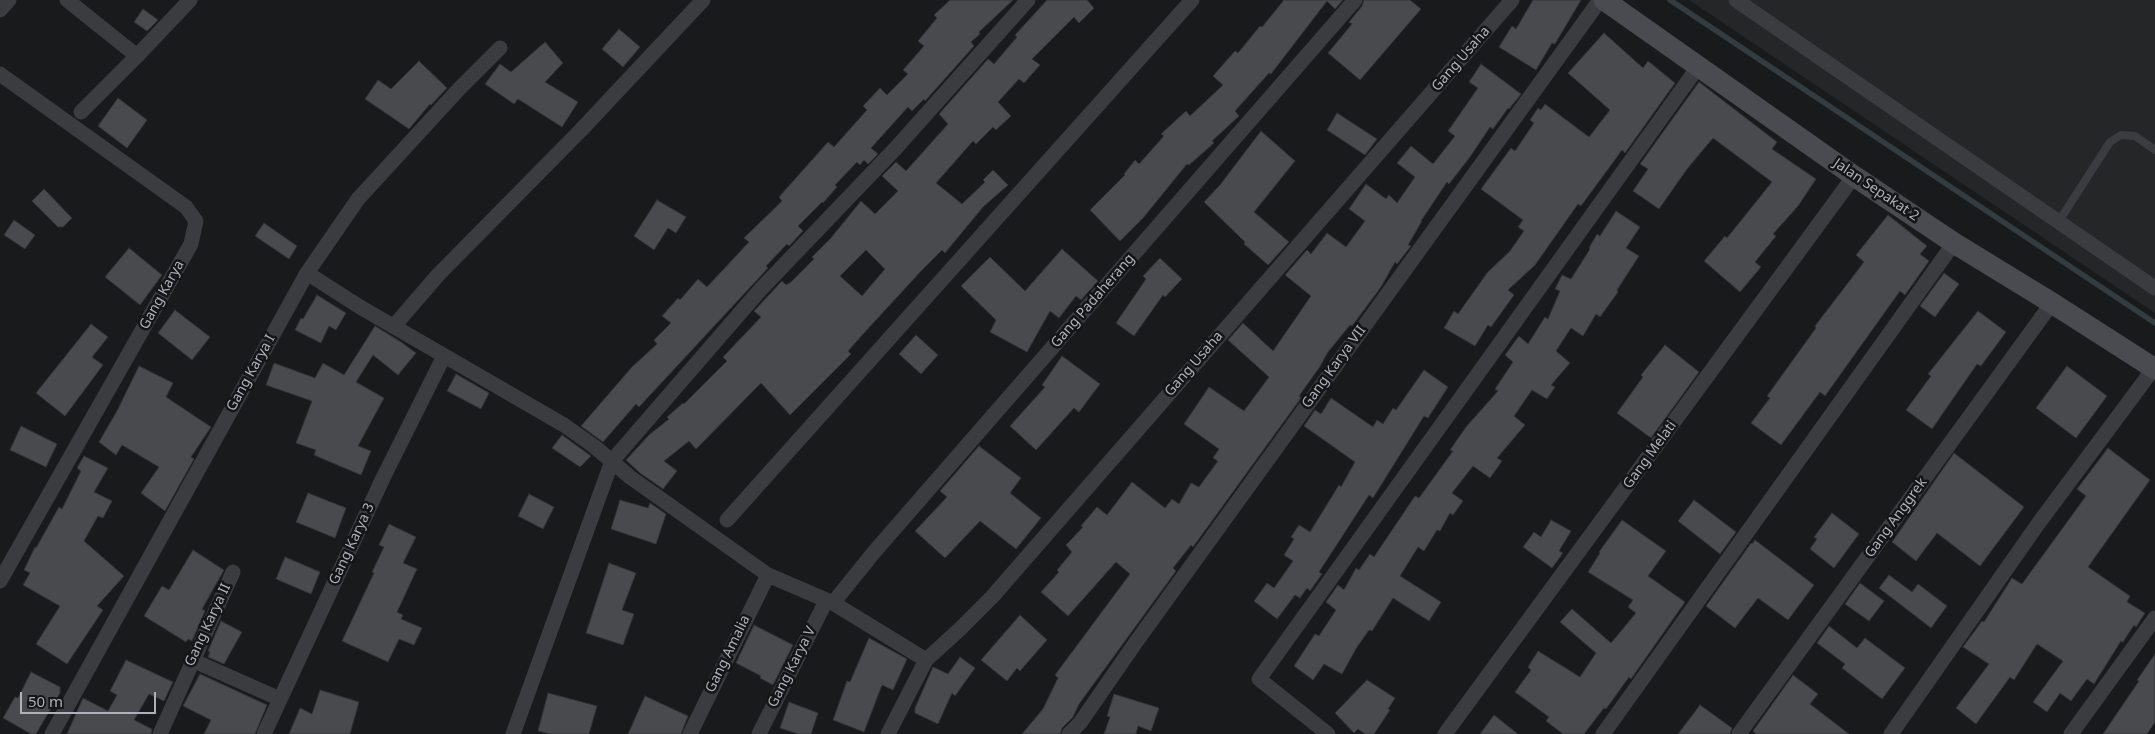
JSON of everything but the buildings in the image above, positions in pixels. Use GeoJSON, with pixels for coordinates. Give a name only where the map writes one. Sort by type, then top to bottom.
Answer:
{"type":"FeatureCollection","features":[{"type":"Feature","properties":{"kind":"street"},"geometry":{"type":"LineString","coordinates":[[0,10],[9,0]]}},
{"type":"Feature","properties":{"kind":"street"},"geometry":{"type":"LineString","coordinates":[[67,0],[137,56]]}},
{"type":"Feature","properties":{"kind":"street"},"geometry":{"type":"LineString","coordinates":[[81,112],[190,0]]}},
{"type":"Feature","properties":{"kind":"street"},"geometry":{"type":"LineString","coordinates":[[394,326],[438,275],[581,130],[703,0]]}},
{"type":"Feature","properties":{"kind":"street"},"geometry":{"type":"LineString","coordinates":[[513,734],[612,461],[760,290],[895,149],[1028,0]]}},
{"type":"Feature","properties":{"kind":"street"},"geometry":{"type":"LineString","coordinates":[[727,520],[1192,0]]}},
{"type":"Feature","properties":{"kind":"street","name":"Gang Padaherang"},"geometry":{"type":"LineString","coordinates":[[829,602],[1355,0]]}},
{"type":"Feature","properties":{"kind":"street","name":"Gang Usaha"},"geometry":{"type":"LineString","coordinates":[[888,734],[926,660],[992,596],[1512,0]]}},
{"type":"Feature","properties":{"kind":"street","name":"Gang Karya VII"},"geometry":{"type":"LineString","coordinates":[[1069,734],[1080,723],[1193,562],[1600,0]]}},
{"type":"Feature","properties":{"kind":"street","name":"Jalan Sepakat 2"},"geometry":{"type":"LineString","coordinates":[[1604,0],[1854,176],[1954,243],[2154,369]]}},
{"type":"Feature","properties":{"kind":"street"},"geometry":{"type":"LineString","coordinates":[[1736,0],[2155,288]]}},
{"type":"Feature","properties":{"kind":"street","name":"Gang Karya I"},"geometry":{"type":"LineString","coordinates":[[52,734],[307,273],[358,199],[459,89],[500,48]]}},
{"type":"Feature","properties":{"kind":"street"},"geometry":{"type":"LineString","coordinates":[[1328,734],[1259,679],[1698,67]]}},
{"type":"Feature","properties":{"kind":"street","name":"Gang Karya"},"geometry":{"type":"LineString","coordinates":[[0,74],[186,207],[196,221],[191,244],[0,581]]}},
{"type":"Feature","properties":{"kind":"street","name":"Gang Melati"},"geometry":{"type":"LineString","coordinates":[[1445,734],[1854,176]]}},
{"type":"Feature","properties":{"kind":"street"},"geometry":{"type":"LineString","coordinates":[[1603,734],[1954,243]]}},
{"type":"Feature","properties":{"kind":"street"},"geometry":{"type":"LineString","coordinates":[[307,273],[444,356],[564,425],[630,477],[768,575],[829,602],[926,660]]}},
{"type":"Feature","properties":{"kind":"street","name":"Gang Anggrek"},"geometry":{"type":"LineString","coordinates":[[1739,734],[2052,303]]}},
{"type":"Feature","properties":{"kind":"street","name":"Gang Karya 3"},"geometry":{"type":"LineString","coordinates":[[264,734],[383,478],[444,356]]}},
{"type":"Feature","properties":{"kind":"street"},"geometry":{"type":"LineString","coordinates":[[1891,734],[2032,532],[2154,369]]}},
{"type":"Feature","properties":{"kind":"street","name":"Gang Karya II"},"geometry":{"type":"LineString","coordinates":[[160,734],[233,572]]}},
{"type":"Feature","properties":{"kind":"street","name":"Gang Amalia"},"geometry":{"type":"LineString","coordinates":[[690,734],[768,575]]}},
{"type":"Feature","properties":{"kind":"street","name":"Gang Karya V"},"geometry":{"type":"LineString","coordinates":[[759,734],[829,602]]}},
{"type":"Feature","properties":{"kind":"street"},"geometry":{"type":"LineString","coordinates":[[2071,734],[2155,618]]}},
{"type":"Feature","properties":{"kind":"street"},"geometry":{"type":"LineString","coordinates":[[192,660],[280,699]]}},
{"type":"Feature","properties":{"kind":"lane"},"geometry":{"type":"LineString","coordinates":[[2058,221],[2110,142],[2121,135],[2135,136],[2155,150]]}},
{"type":"Feature","properties":{"kind":"shaded area"},"geometry":{"type":"Polygon","coordinates":[[[1689,0],[2155,0],[2155,313],[1689,0]]]}},
{"type":"Feature","properties":{"kind":"waterway"},"geometry":{"type":"LineString","coordinates":[[1670,0],[2155,323]]}}]}
